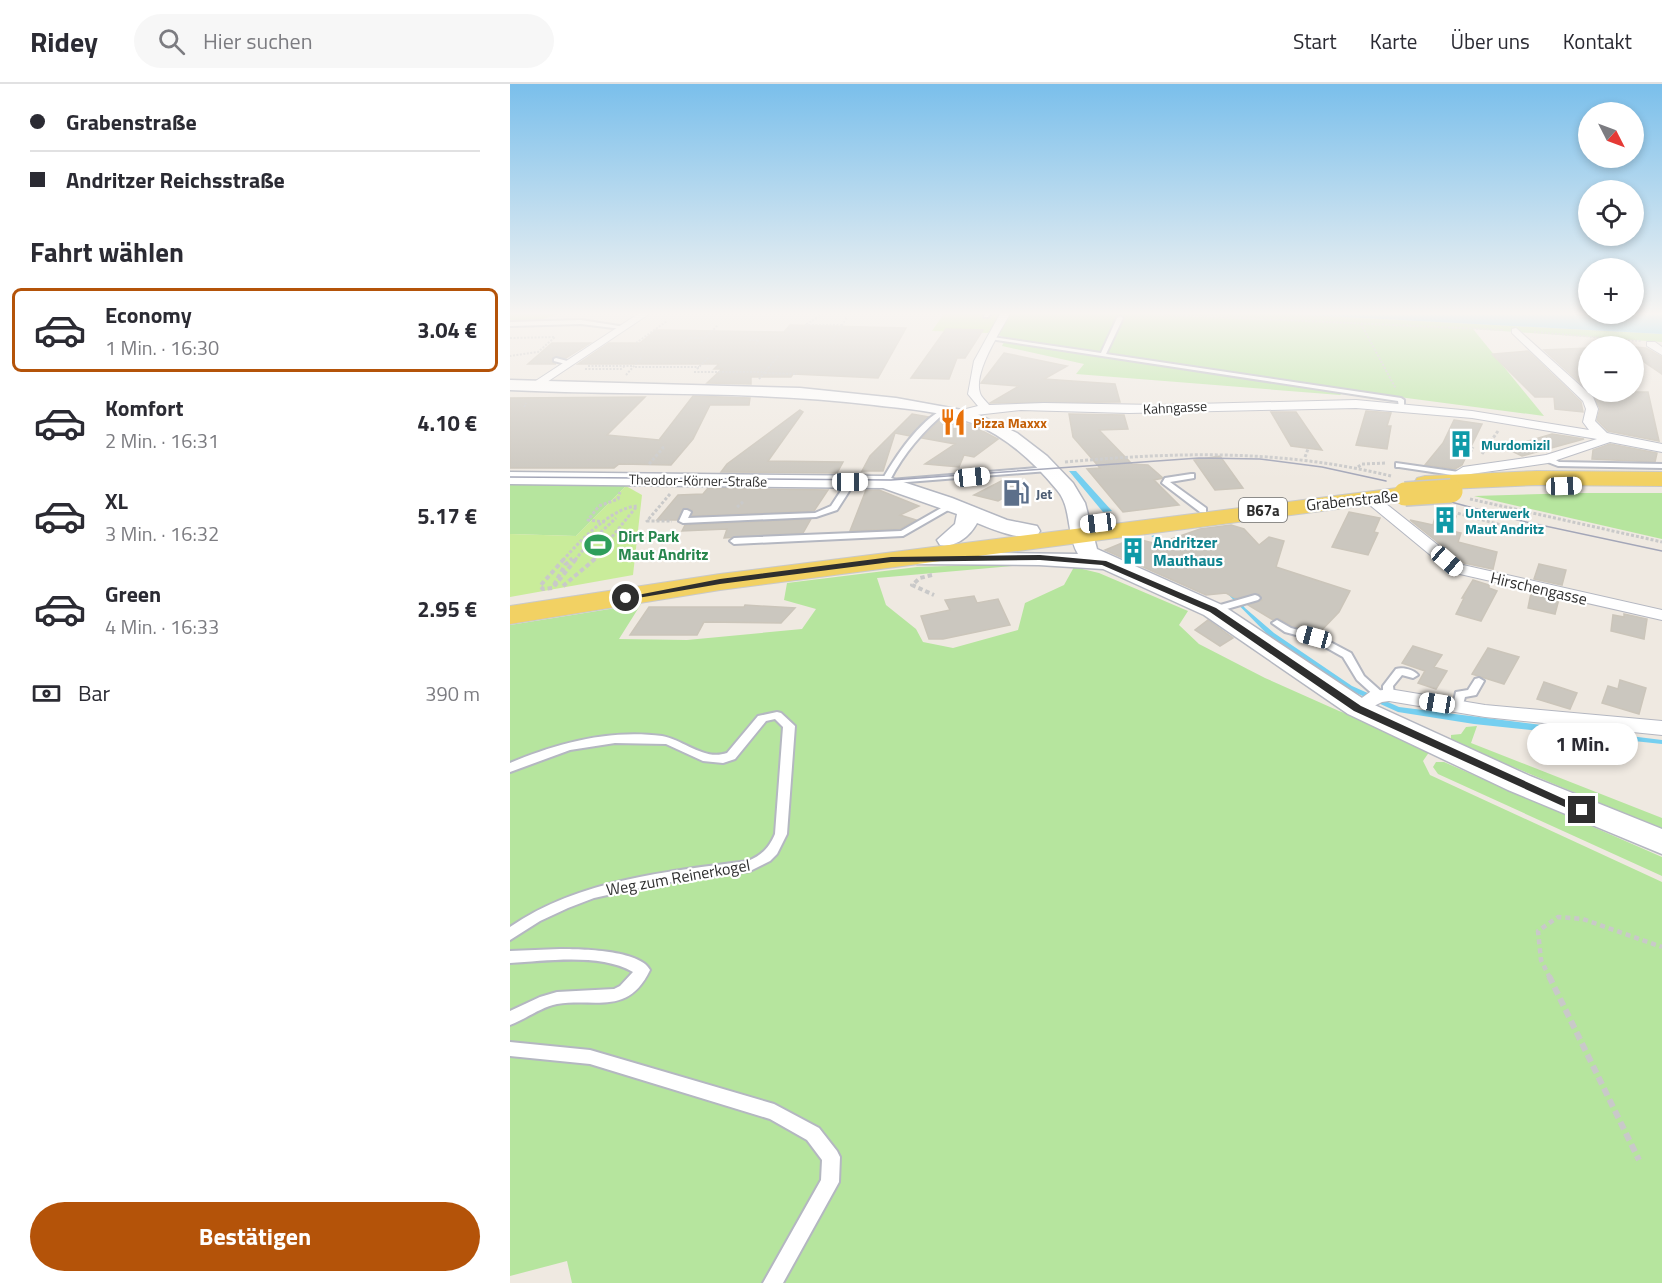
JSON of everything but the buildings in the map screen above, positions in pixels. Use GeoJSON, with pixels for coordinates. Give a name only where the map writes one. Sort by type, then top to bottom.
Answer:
{"type":"FeatureCollection","features":[{"type":"Feature","properties":{"kind":"main road"},"geometry":{"type":"LineString","coordinates":[[510,385],[806,392],[970,410],[1052,466],[1071,493],[1085,550],[1103,562],[1222,608],[1295,667],[1375,699],[1519,783],[1662,842]]}},
{"type":"Feature","properties":{"kind":"main road","name":"Grabenstraße"},"geometry":{"type":"LineString","coordinates":[[1460,481],[1548,467],[1662,479]]}},
{"type":"Feature","properties":{"kind":"main road","name":"Theodor-Körner-Straße"},"geometry":{"type":"LineString","coordinates":[[510,478],[885,482],[1000,525],[1029,531]]}},
{"type":"Feature","properties":{"kind":"main road","name":"Grabenstraße"},"geometry":{"type":"LineString","coordinates":[[510,603],[733,568],[948,540],[1029,531],[1081,530],[1390,483],[1460,481],[1662,487]]}},
{"type":"Feature","properties":{"kind":"main road","name":"Grabenstraße"},"geometry":{"type":"LineString","coordinates":[[510,615],[720,582],[891,560],[1390,483]]}},
{"type":"Feature","properties":{"kind":"main road"},"geometry":{"type":"LineString","coordinates":[[948,540],[964,527],[969,519],[967,511]]}},
{"type":"Feature","properties":{"kind":"main road"},"geometry":{"type":"LineString","coordinates":[[891,560],[1040,558],[1103,562]]}},
{"type":"Feature","properties":{"kind":"street"},"geometry":{"type":"LineString","coordinates":[[534,386],[558,368]]}},
{"type":"Feature","properties":{"kind":"street"},"geometry":{"type":"LineString","coordinates":[[970,410],[976,397],[974,390],[978,368]]}},
{"type":"Feature","properties":{"kind":"street"},"geometry":{"type":"LineString","coordinates":[[1548,467],[1604,441],[1589,422],[1592,409],[1589,400],[1555,368]]}},
{"type":"Feature","properties":{"kind":"street","name":"Kahngasse"},"geometry":{"type":"LineString","coordinates":[[970,410],[1133,409],[1276,402],[1401,403],[1662,448]]}},
{"type":"Feature","properties":{"kind":"street","name":"Hirschengasse"},"geometry":{"type":"LineString","coordinates":[[1390,483],[1457,569],[1662,615]]}},
{"type":"Feature","properties":{"kind":"street"},"geometry":{"type":"LineString","coordinates":[[1375,699],[1662,729]]}},
{"type":"Feature","properties":{"kind":"lane"},"geometry":{"type":"LineString","coordinates":[[1183,368],[1401,403]]}},
{"type":"Feature","properties":{"kind":"lane"},"geometry":{"type":"LineString","coordinates":[[885,482],[904,454],[933,420],[970,410]]}},
{"type":"Feature","properties":{"kind":"lane"},"geometry":{"type":"LineString","coordinates":[[1399,465],[1460,481]]}},
{"type":"Feature","properties":{"kind":"lane","name":"Theodor-Körner-Straße"},"geometry":{"type":"LineString","coordinates":[[885,482],[939,480],[1052,466]]}},
{"type":"Feature","properties":{"kind":"lane"},"geometry":{"type":"LineString","coordinates":[[1548,467],[1662,466]]}},
{"type":"Feature","properties":{"kind":"lane"},"geometry":{"type":"LineString","coordinates":[[1191,476],[1168,480],[1166,483],[1203,510]]}},
{"type":"Feature","properties":{"kind":"lane"},"geometry":{"type":"LineString","coordinates":[[687,512],[683,520],[826,513],[834,508],[850,482]]}},
{"type":"Feature","properties":{"kind":"lane"},"geometry":{"type":"LineString","coordinates":[[734,541],[903,532],[967,511]]}},
{"type":"Feature","properties":{"kind":"lane"},"geometry":{"type":"LineString","coordinates":[[1222,608],[1255,598]]}},
{"type":"Feature","properties":{"kind":"lane"},"geometry":{"type":"LineString","coordinates":[[1277,623],[1288,630],[1314,637],[1347,655],[1350,665],[1375,699],[1400,671],[1413,675]]}},
{"type":"Feature","properties":{"kind":"lane"},"geometry":{"type":"LineString","coordinates":[[1458,706],[1460,694],[1472,693],[1479,681]]}},
{"type":"Feature","properties":{"kind":"lane","name":"Weg zum Reinerkogel"},"geometry":{"type":"LineString","coordinates":[[510,768],[565,747],[627,738],[670,741],[706,759],[724,759],[731,756],[762,718],[777,715],[789,726],[781,834],[775,851],[765,860],[750,866],[611,887],[541,915],[510,934]]}},
{"type":"Feature","properties":{"kind":"lane"},"geometry":{"type":"LineString","coordinates":[[510,957],[573,954],[633,962],[643,970],[636,984],[618,996],[556,998],[510,1018]]}},
{"type":"Feature","properties":{"kind":"lane"},"geometry":{"type":"LineString","coordinates":[[510,1049],[590,1057],[774,1112],[813,1134],[831,1157],[830,1182],[773,1283]]}},
{"type":"Feature","properties":{"kind":"path"},"geometry":{"type":"LineString","coordinates":[[606,368],[622,368]]}},
{"type":"Feature","properties":{"kind":"path"},"geometry":{"type":"LineString","coordinates":[[626,375],[632,368]]}},
{"type":"Feature","properties":{"kind":"path"},"geometry":{"type":"LineString","coordinates":[[689,377],[699,368]]}},
{"type":"Feature","properties":{"kind":"path"},"geometry":{"type":"LineString","coordinates":[[756,381],[768,368]]}},
{"type":"Feature","properties":{"kind":"path"},"geometry":{"type":"LineString","coordinates":[[1383,368],[1401,403]]}},
{"type":"Feature","properties":{"kind":"path"},"geometry":{"type":"LineString","coordinates":[[694,372],[797,374]]}},
{"type":"Feature","properties":{"kind":"path"},"geometry":{"type":"LineString","coordinates":[[524,407],[526,403]]}},
{"type":"Feature","properties":{"kind":"path"},"geometry":{"type":"LineString","coordinates":[[1475,460],[1482,454],[1505,420]]}},
{"type":"Feature","properties":{"kind":"path"},"geometry":{"type":"LineString","coordinates":[[656,455],[663,448],[661,445]]}},
{"type":"Feature","properties":{"kind":"path"},"geometry":{"type":"LineString","coordinates":[[1473,447],[1460,481],[1568,523],[1662,542]]}},
{"type":"Feature","properties":{"kind":"path"},"geometry":{"type":"LineString","coordinates":[[1305,457],[1308,449]]}},
{"type":"Feature","properties":{"kind":"path"},"geometry":{"type":"LineString","coordinates":[[1052,466],[1146,455],[1215,452],[1305,457],[1358,467],[1390,483]]}},
{"type":"Feature","properties":{"kind":"path"},"geometry":{"type":"LineString","coordinates":[[1358,467],[1362,464],[1375,465]]}},
{"type":"Feature","properties":{"kind":"path"},"geometry":{"type":"LineString","coordinates":[[677,486],[647,521],[683,520]]}},
{"type":"Feature","properties":{"kind":"path"},"geometry":{"type":"LineString","coordinates":[[606,522],[588,520],[599,506],[618,499],[623,487]]}},
{"type":"Feature","properties":{"kind":"path"},"geometry":{"type":"LineString","coordinates":[[553,588],[587,545],[623,511],[626,507],[637,506],[629,513],[601,554],[565,586],[543,590],[540,586],[584,537],[623,511]]}},
{"type":"Feature","properties":{"kind":"path"},"geometry":{"type":"LineString","coordinates":[[1639,1160],[1541,960],[1538,931],[1550,921],[1563,916],[1662,947]]}},
{"type":"Feature","properties":{"kind":"green space"},"geometry":{"type":"Polygon","coordinates":[[[1081,368],[1505,368],[1544,416],[1346,390],[1340,395],[1076,374],[1081,368]]]}},
{"type":"Feature","properties":{"kind":"green space"},"geometry":{"type":"Polygon","coordinates":[[[510,484],[626,486],[576,536],[510,534],[510,484]]]}},
{"type":"Feature","properties":{"kind":"green space","name":"Dirt Park Maut Andritz"},"geometry":{"type":"Polygon","coordinates":[[[626,486],[642,495],[633,575],[510,597],[510,534],[576,536],[626,486]]]}},
{"type":"Feature","properties":{"kind":"green space"},"geometry":{"type":"Polygon","coordinates":[[[1662,493],[1662,539],[1474,496],[1662,493]]]}},
{"type":"Feature","properties":{"kind":"green space"},"geometry":{"type":"Polygon","coordinates":[[[1046,563],[877,578],[886,605],[916,629],[923,642],[953,648],[1018,630],[1025,603],[1064,585],[1074,567],[1099,573],[1188,611],[1179,625],[1199,644],[1265,678],[1339,711],[1434,745],[1423,761],[1430,775],[1662,882],[1662,1283],[572,1283],[567,1261],[510,1276],[510,625],[641,604],[619,639],[687,640],[802,629],[816,609],[784,600],[787,583],[917,567],[1046,563]]]}},
{"type":"Feature","properties":{"kind":"green space"},"geometry":{"type":"Polygon","coordinates":[[[1477,726],[1471,743],[1662,818],[1662,829],[1451,741],[1451,735],[1461,734],[1466,727],[1477,726]]]}},
{"type":"Feature","properties":{"kind":"green space"},"geometry":{"type":"Polygon","coordinates":[[[1436,762],[1444,762],[1662,857],[1662,876],[1438,774],[1433,767],[1436,762]]]}},
{"type":"Feature","properties":{"kind":"water"},"geometry":{"type":"Polygon","coordinates":[[[1069,471],[1076,471],[1112,511],[1103,512],[1069,471]]]}},
{"type":"Feature","properties":{"kind":"water"},"geometry":{"type":"Polygon","coordinates":[[[1156,535],[1176,546],[1225,583],[1245,608],[1274,633],[1352,686],[1399,707],[1662,740],[1662,744],[1474,724],[1398,712],[1345,688],[1267,634],[1218,584],[1169,546],[1151,536],[1156,535]]]}},
{"type":"Feature","properties":{"kind":"tram line"},"geometry":{"type":"LineString","coordinates":[[510,477],[891,480],[1199,458],[1260,459],[1322,467],[1386,481]]}},
{"type":"Feature","properties":{"kind":"tram line"},"geometry":{"type":"LineString","coordinates":[[1436,498],[1522,521],[1662,551]]}},
{"type":"Feature","properties":{"kind":"place","name":"Pizza Maxxx"},"geometry":{"type":"Point","coordinates":[953,422]}},
{"type":"Feature","properties":{"kind":"place","name":"Murdomizil"},"geometry":{"type":"Point","coordinates":[1461,444]}},
{"type":"Feature","properties":{"kind":"place","name":"Jet"},"geometry":{"type":"Point","coordinates":[1016,493]}},
{"type":"Feature","properties":{"kind":"place","name":"Unterwerk Maut Andritz"},"geometry":{"type":"Point","coordinates":[1445,520]}},
{"type":"Feature","properties":{"kind":"place","name":"Dirt Park Maut Andritz"},"geometry":{"type":"Point","coordinates":[598,545]}},
{"type":"Feature","properties":{"kind":"place","name":"Andritzer Mauthaus"},"geometry":{"type":"Point","coordinates":[1133,551]}},
{"type":"Feature","properties":{"kind":"route"},"geometry":{"type":"LineString","coordinates":[[626,598],[720,582],[891,560],[1040,558],[1103,562],[1231,620],[1328,690],[1358,708],[1416,737],[1582,810]]}}]}
